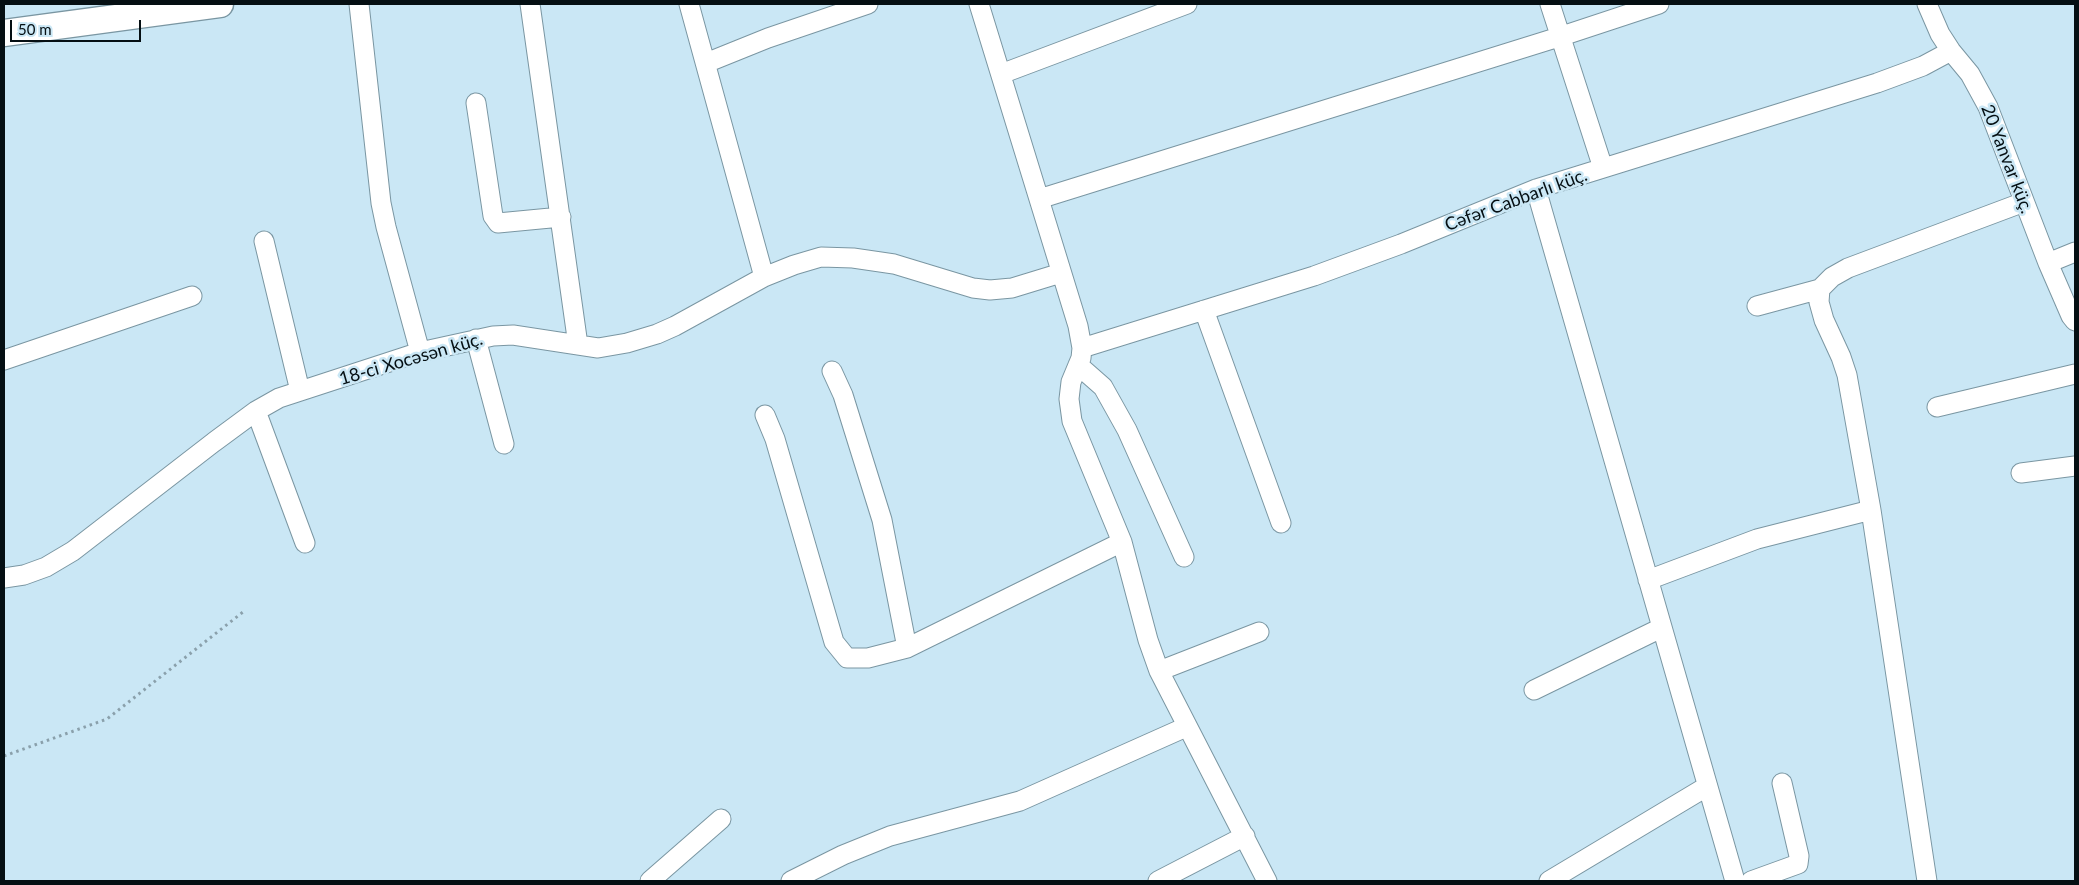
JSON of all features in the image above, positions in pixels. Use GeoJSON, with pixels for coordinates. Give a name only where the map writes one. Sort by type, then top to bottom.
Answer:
{"type":"FeatureCollection","features":[{"type":"Feature","properties":{"kind":"street"},"geometry":{"type":"LineString","coordinates":[[4,33],[220,4]]}},
{"type":"Feature","properties":{"kind":"street"},"geometry":{"type":"LineString","coordinates":[[359,4],[383,211],[420,352]]}},
{"type":"Feature","properties":{"kind":"street"},"geometry":{"type":"LineString","coordinates":[[530,4],[578,345]]}},
{"type":"Feature","properties":{"kind":"street"},"geometry":{"type":"LineString","coordinates":[[688,4],[706,63],[764,277]]}},
{"type":"Feature","properties":{"kind":"street"},"geometry":{"type":"LineString","coordinates":[[706,63],[768,38],[868,4]]}},
{"type":"Feature","properties":{"kind":"street"},"geometry":{"type":"LineString","coordinates":[[979,4],[1078,326],[1080,357],[1069,399],[1072,421],[1122,542],[1148,640],[1159,671],[1186,727],[1267,881]]}},
{"type":"Feature","properties":{"kind":"street"},"geometry":{"type":"LineString","coordinates":[[1001,74],[1187,4]]}},
{"type":"Feature","properties":{"kind":"street"},"geometry":{"type":"LineString","coordinates":[[1550,4],[1562,36],[1603,168]]}},
{"type":"Feature","properties":{"kind":"street"},"geometry":{"type":"LineString","coordinates":[[1039,199],[1659,4]]}},
{"type":"Feature","properties":{"kind":"street","name":"20 Yanvar küç."},"geometry":{"type":"LineString","coordinates":[[1927,4],[1940,34],[1950,51],[1970,74],[1982,94],[2048,263],[2075,321]]}},
{"type":"Feature","properties":{"kind":"street","name":"Cəfər Cabbarlı küç."},"geometry":{"type":"LineString","coordinates":[[1080,357],[1204,310],[1323,272],[1536,189],[1877,83],[1923,66],[1950,51]]}},
{"type":"Feature","properties":{"kind":"street"},"geometry":{"type":"LineString","coordinates":[[476,104],[492,216],[498,223],[561,218]]}},
{"type":"Feature","properties":{"kind":"street"},"geometry":{"type":"LineString","coordinates":[[1536,189],[1706,787],[1735,881]]}},
{"type":"Feature","properties":{"kind":"street"},"geometry":{"type":"LineString","coordinates":[[1757,306],[1820,289],[1832,277],[1848,268],[2024,202]]}},
{"type":"Feature","properties":{"kind":"street"},"geometry":{"type":"LineString","coordinates":[[264,242],[300,391]]}},
{"type":"Feature","properties":{"kind":"street"},"geometry":{"type":"LineString","coordinates":[[2048,263],[2075,252]]}},
{"type":"Feature","properties":{"kind":"street","name":"18-ci Xocəsən küç."},"geometry":{"type":"LineString","coordinates":[[4,578],[24,575],[46,567],[73,551],[256,411],[279,398],[420,352],[476,340],[513,335],[598,348],[627,343],[657,334],[764,277],[794,265],[821,258],[853,258],[894,264],[972,288],[990,290],[1012,288],[1061,273]]}},
{"type":"Feature","properties":{"kind":"street"},"geometry":{"type":"LineString","coordinates":[[1820,289],[1819,302],[1824,320],[1847,375],[1871,510],[1927,881]]}},
{"type":"Feature","properties":{"kind":"street"},"geometry":{"type":"LineString","coordinates":[[4,360],[192,296]]}},
{"type":"Feature","properties":{"kind":"street"},"geometry":{"type":"LineString","coordinates":[[1204,310],[1281,523]]}},
{"type":"Feature","properties":{"kind":"street"},"geometry":{"type":"LineString","coordinates":[[476,340],[504,444]]}},
{"type":"Feature","properties":{"kind":"street"},"geometry":{"type":"LineString","coordinates":[[1080,357],[1104,387],[1127,430],[1184,557]]}},
{"type":"Feature","properties":{"kind":"street"},"geometry":{"type":"LineString","coordinates":[[832,371],[843,395],[882,520],[907,648]]}},
{"type":"Feature","properties":{"kind":"street"},"geometry":{"type":"LineString","coordinates":[[1937,406],[2075,374]]}},
{"type":"Feature","properties":{"kind":"street"},"geometry":{"type":"LineString","coordinates":[[256,411],[305,543]]}},
{"type":"Feature","properties":{"kind":"street"},"geometry":{"type":"LineString","coordinates":[[765,415],[775,439],[834,642],[847,658],[868,658],[907,648],[1122,542]]}},
{"type":"Feature","properties":{"kind":"street"},"geometry":{"type":"LineString","coordinates":[[2021,473],[2075,466]]}},
{"type":"Feature","properties":{"kind":"street"},"geometry":{"type":"LineString","coordinates":[[1648,580],[1756,539],[1871,510]]}},
{"type":"Feature","properties":{"kind":"street"},"geometry":{"type":"LineString","coordinates":[[1534,690],[1661,628]]}},
{"type":"Feature","properties":{"kind":"street"},"geometry":{"type":"LineString","coordinates":[[1159,671],[1259,632]]}},
{"type":"Feature","properties":{"kind":"street"},"geometry":{"type":"LineString","coordinates":[[791,881],[843,855],[890,836],[995,808],[1048,790],[1186,727]]}},
{"type":"Feature","properties":{"kind":"street"},"geometry":{"type":"LineString","coordinates":[[1751,881],[1798,864],[1799,856],[1782,784]]}},
{"type":"Feature","properties":{"kind":"street"},"geometry":{"type":"LineString","coordinates":[[1549,881],[1706,787]]}},
{"type":"Feature","properties":{"kind":"street"},"geometry":{"type":"LineString","coordinates":[[650,881],[720,819]]}},
{"type":"Feature","properties":{"kind":"street"},"geometry":{"type":"LineString","coordinates":[[1158,881],[1245,836]]}},
{"type":"Feature","properties":{"kind":"path"},"geometry":{"type":"LineString","coordinates":[[4,756],[107,718],[243,612]]}}]}
